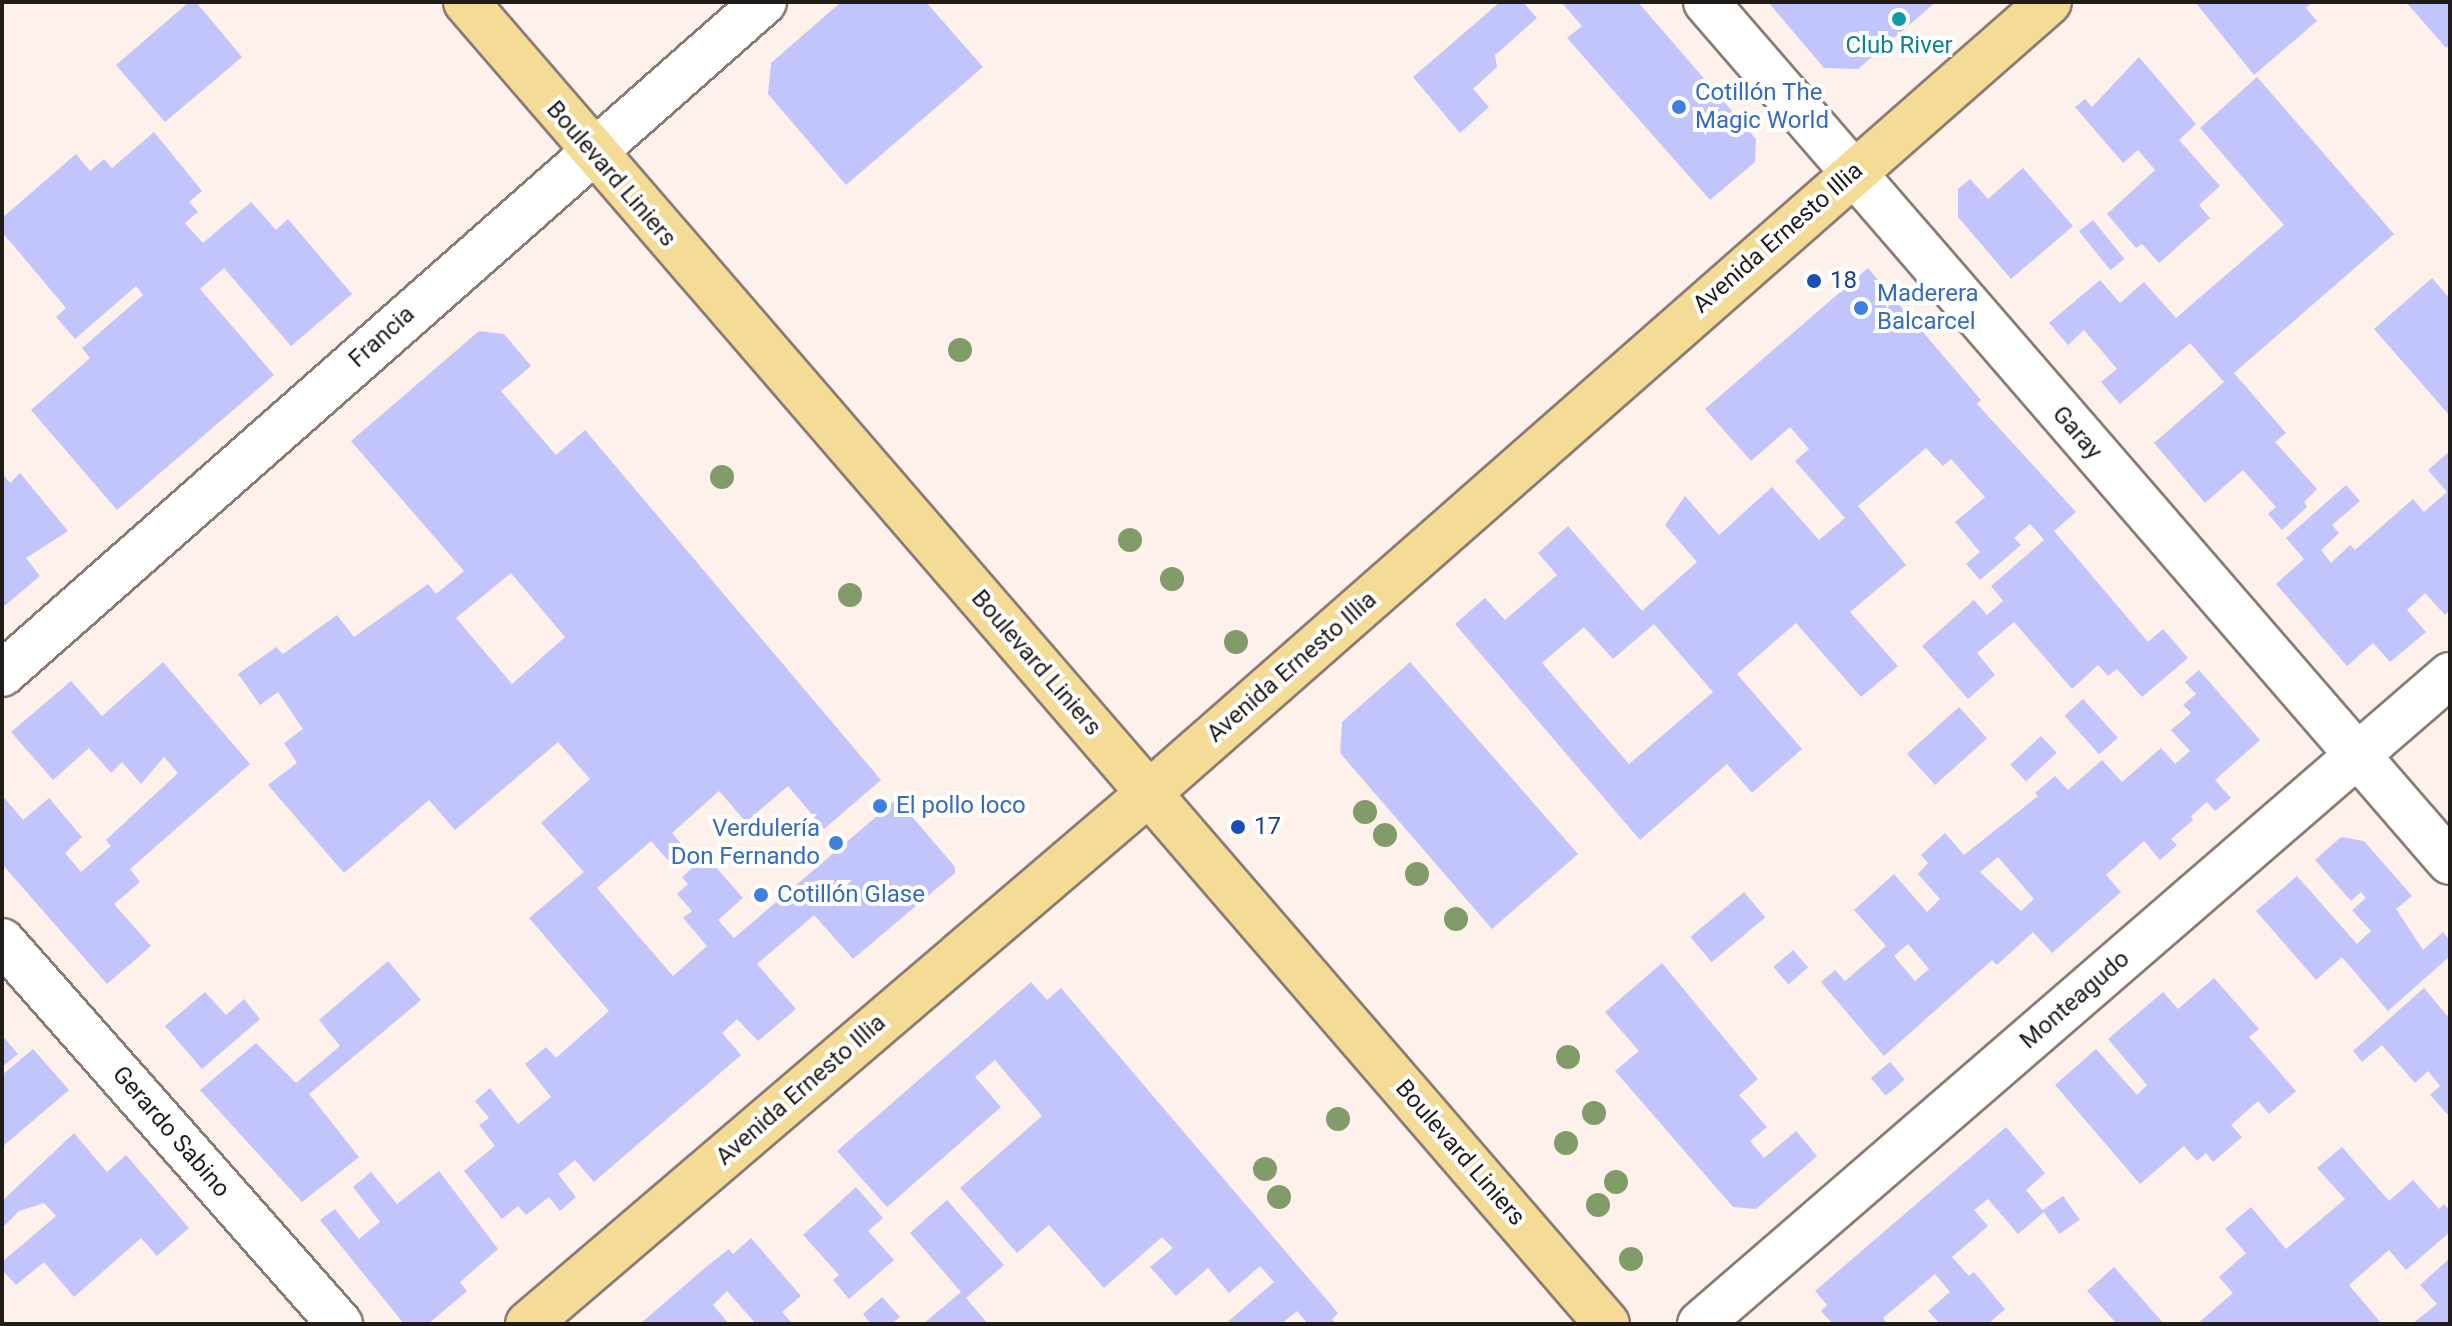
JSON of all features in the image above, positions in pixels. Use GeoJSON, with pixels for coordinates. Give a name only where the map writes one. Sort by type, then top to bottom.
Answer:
{"type":"FeatureCollection","features":[{"type":"Feature","properties":{"kind":"main road","name":"Boulevard Liniers"},"geometry":{"type":"LineString","coordinates":[[466,2],[591,153],[1607,1324]]}},
{"type":"Feature","properties":{"kind":"main road","name":"Avenida Ernesto Illia"},"geometry":{"type":"LineString","coordinates":[[528,1324],[1149,793],[2049,2]]}},
{"type":"Feature","properties":{"kind":"street","name":"Francia"},"geometry":{"type":"LineString","coordinates":[[2,674],[764,2]]}},
{"type":"Feature","properties":{"kind":"street","name":"Garay"},"geometry":{"type":"LineString","coordinates":[[1706,2],[2450,862]]}},
{"type":"Feature","properties":{"kind":"street","name":"Monteagudo"},"geometry":{"type":"LineString","coordinates":[[1700,1324],[2450,675]]}},
{"type":"Feature","properties":{"kind":"street","name":"Gerardo Sabino"},"geometry":{"type":"LineString","coordinates":[[2,941],[340,1324]]}},
{"type":"Feature","properties":{"kind":"building"},"geometry":{"type":"Polygon","coordinates":[[[189,2],[196,2],[242,57],[165,122],[116,65],[189,2]]]}},
{"type":"Feature","properties":{"kind":"building"},"geometry":{"type":"Polygon","coordinates":[[[841,2],[926,2],[983,67],[846,185],[768,94],[771,63],[841,2]]]}},
{"type":"Feature","properties":{"kind":"building"},"geometry":{"type":"Polygon","coordinates":[[[1500,2],[1523,2],[1537,18],[1495,55],[1497,67],[1473,89],[1489,107],[1460,133],[1413,77],[1500,2]]]}},
{"type":"Feature","properties":{"kind":"building"},"geometry":{"type":"Polygon","coordinates":[[[1561,2],[1638,2],[1756,139],[1755,162],[1710,200],[1567,38],[1582,26],[1561,2]]]}},
{"type":"Feature","properties":{"kind":"building"},"geometry":{"type":"Polygon","coordinates":[[[1768,2],[1936,2],[1858,69],[1824,68],[1768,2]]]}},
{"type":"Feature","properties":{"kind":"building"},"geometry":{"type":"Polygon","coordinates":[[[2195,2],[2313,2],[2306,8],[2317,21],[2254,75],[2195,2]]]}},
{"type":"Feature","properties":{"kind":"building"},"geometry":{"type":"Polygon","coordinates":[[[2406,2],[2450,2],[2450,45],[2446,48],[2406,2]]]}},
{"type":"Feature","properties":{"kind":"building"},"geometry":{"type":"Polygon","coordinates":[[[2139,57],[2196,124],[2179,140],[2220,186],[2199,205],[2210,218],[2159,263],[2142,244],[2136,248],[2107,214],[2155,170],[2138,150],[2123,163],[2075,107],[2085,99],[2092,107],[2139,57]]]}},
{"type":"Feature","properties":{"kind":"building"},"geometry":{"type":"Polygon","coordinates":[[[2257,77],[2394,234],[2234,373],[2286,433],[2275,442],[2317,489],[2304,502],[2307,507],[2282,530],[2268,514],[2276,507],[2243,470],[2205,503],[2154,443],[2224,382],[2190,343],[2120,404],[2101,382],[2117,369],[2084,330],[2068,345],[2049,323],[2100,280],[2120,303],[2144,282],[2176,318],[2284,225],[2200,128],[2257,77]]]}},
{"type":"Feature","properties":{"kind":"building"},"geometry":{"type":"Polygon","coordinates":[[[154,132],[202,191],[189,202],[198,212],[185,223],[203,243],[251,202],[276,230],[288,219],[352,294],[291,346],[224,268],[200,289],[274,375],[117,510],[31,410],[90,358],[82,348],[143,295],[136,286],[75,339],[56,317],[66,308],[2,232],[2,218],[76,154],[90,171],[104,159],[112,168],[154,132]]]}},
{"type":"Feature","properties":{"kind":"building"},"geometry":{"type":"Polygon","coordinates":[[[2023,168],[2073,226],[2011,279],[1958,217],[1958,189],[1970,179],[1988,199],[2023,168]]]}},
{"type":"Feature","properties":{"kind":"building"},"geometry":{"type":"Polygon","coordinates":[[[2093,220],[2124,259],[2110,270],[2079,231],[2093,220]]]}},
{"type":"Feature","properties":{"kind":"building"},"geometry":{"type":"Polygon","coordinates":[[[1868,268],[1981,400],[1977,404],[2076,512],[2054,531],[2148,642],[2163,629],[2188,658],[2142,697],[2117,669],[2108,676],[2098,665],[2072,689],[2014,622],[1977,653],[1995,675],[1968,699],[1922,646],[1974,600],[1987,615],[2003,601],[1991,586],[2044,540],[2030,524],[2014,538],[2021,545],[1980,580],[1966,564],[1980,552],[1955,522],[1985,497],[1951,459],[1943,466],[1926,448],[1858,506],[1906,565],[1850,612],[1898,666],[1861,697],[1796,623],[1737,674],[1802,749],[1752,793],[1727,764],[1640,840],[1455,624],[1485,598],[1505,620],[1557,575],[1538,553],[1568,526],[1642,611],[1697,562],[1665,525],[1685,496],[1719,535],[1772,487],[1819,540],[1845,518],[1795,461],[1809,449],[1790,427],[1751,461],[1705,409],[1868,268]],[[1654,624],[1613,659],[1584,627],[1542,663],[1629,764],[1713,692],[1654,624]]]}},
{"type":"Feature","properties":{"kind":"building"},"geometry":{"type":"Polygon","coordinates":[[[2432,278],[2450,299],[2450,416],[2374,329],[2432,278]]]}},
{"type":"Feature","properties":{"kind":"building"},"geometry":{"type":"Polygon","coordinates":[[[479,331],[504,334],[531,366],[501,391],[556,455],[585,430],[881,780],[824,829],[788,786],[746,822],[719,791],[672,833],[689,853],[674,867],[651,841],[597,888],[673,976],[707,946],[683,918],[692,911],[677,894],[688,884],[682,877],[706,856],[743,898],[718,920],[734,938],[897,799],[955,867],[955,873],[853,959],[814,915],[757,964],[796,1009],[758,1041],[737,1019],[722,1033],[741,1055],[594,1182],[575,1160],[558,1174],[576,1197],[560,1211],[549,1197],[526,1215],[518,1206],[502,1219],[464,1171],[495,1146],[479,1125],[489,1118],[475,1101],[490,1088],[518,1124],[551,1097],[525,1064],[546,1047],[556,1058],[609,1011],[529,918],[584,872],[541,823],[590,779],[558,742],[455,830],[429,800],[344,873],[268,785],[297,763],[284,743],[303,729],[278,692],[260,705],[238,674],[276,647],[283,654],[337,615],[354,637],[428,584],[436,594],[464,571],[351,441],[479,331]],[[511,573],[456,618],[512,684],[565,637],[511,573]]]}},
{"type":"Feature","properties":{"kind":"building"},"geometry":{"type":"Polygon","coordinates":[[[2450,451],[2450,610],[2445,615],[2425,593],[2407,610],[2426,632],[2390,662],[2373,643],[2347,666],[2276,584],[2304,559],[2286,538],[2346,485],[2360,501],[2332,525],[2339,533],[2321,550],[2331,563],[2350,545],[2355,550],[2413,499],[2424,512],[2447,492],[2428,470],[2450,451]]]}},
{"type":"Feature","properties":{"kind":"building"},"geometry":{"type":"Polygon","coordinates":[[[2,473],[10,483],[20,473],[68,531],[26,558],[40,576],[2,608],[2,473]]]}},
{"type":"Feature","properties":{"kind":"building"},"geometry":{"type":"Polygon","coordinates":[[[163,662],[250,764],[130,869],[140,882],[114,904],[151,946],[107,984],[2,864],[2,795],[23,820],[49,798],[82,837],[65,853],[81,872],[111,846],[106,840],[178,773],[164,757],[141,784],[122,762],[111,773],[89,748],[53,780],[11,732],[71,681],[102,716],[163,662]]]}},
{"type":"Feature","properties":{"kind":"building"},"geometry":{"type":"Polygon","coordinates":[[[1410,662],[1578,854],[1492,929],[1340,753],[1342,722],[1410,662]]]}},
{"type":"Feature","properties":{"kind":"building"},"geometry":{"type":"Polygon","coordinates":[[[2199,670],[2260,740],[2215,780],[2231,798],[2215,811],[2207,802],[2191,816],[2193,820],[2171,839],[2177,845],[2160,860],[2144,841],[2106,875],[2121,892],[2052,953],[2033,932],[1997,965],[1992,960],[1884,1056],[1821,982],[1835,970],[1845,981],[1886,946],[1854,910],[1894,874],[1927,912],[1940,899],[1918,874],[1928,863],[1921,855],[1945,833],[1964,855],[2038,796],[2035,793],[2055,776],[2068,790],[2102,760],[2122,782],[2161,748],[2175,764],[2190,751],[2171,730],[2191,713],[2183,705],[2196,694],[2185,682],[2199,670]],[[1998,857],[1980,872],[2021,911],[2034,899],[1998,857]],[[1908,944],[1894,956],[1915,981],[1929,969],[1908,944]]]}},
{"type":"Feature","properties":{"kind":"building"},"geometry":{"type":"Polygon","coordinates":[[[2083,699],[2118,738],[2099,754],[2064,716],[2083,699]]]}},
{"type":"Feature","properties":{"kind":"building"},"geometry":{"type":"Polygon","coordinates":[[[1959,707],[1987,738],[1935,785],[1907,754],[1959,707]]]}},
{"type":"Feature","properties":{"kind":"building"},"geometry":{"type":"Polygon","coordinates":[[[2041,736],[2057,753],[2026,781],[2010,765],[2041,736]]]}},
{"type":"Feature","properties":{"kind":"building"},"geometry":{"type":"Polygon","coordinates":[[[2341,837],[2364,841],[2412,896],[2396,909],[2423,950],[2443,932],[2450,941],[2450,956],[2388,1011],[2342,957],[2316,980],[2256,911],[2297,876],[2357,944],[2371,931],[2352,910],[2366,898],[2361,892],[2351,901],[2315,860],[2341,837]]]}},
{"type":"Feature","properties":{"kind":"building"},"geometry":{"type":"Polygon","coordinates":[[[1744,892],[1765,917],[1712,962],[1690,937],[1744,892]]]}},
{"type":"Feature","properties":{"kind":"building"},"geometry":{"type":"Polygon","coordinates":[[[1793,950],[1808,967],[1788,984],[1773,967],[1793,950]]]}},
{"type":"Feature","properties":{"kind":"building"},"geometry":{"type":"Polygon","coordinates":[[[388,961],[421,1000],[309,1094],[359,1157],[302,1202],[200,1090],[256,1043],[296,1083],[340,1046],[319,1020],[388,961]]]}},
{"type":"Feature","properties":{"kind":"building"},"geometry":{"type":"Polygon","coordinates":[[[1662,963],[1758,1079],[1739,1095],[1767,1127],[1750,1141],[1764,1158],[1796,1131],[1817,1156],[1756,1209],[1733,1207],[1615,1071],[1639,1051],[1605,1012],[1662,963]]]}},
{"type":"Feature","properties":{"kind":"building"},"geometry":{"type":"Polygon","coordinates":[[[2214,978],[2259,1029],[2249,1037],[2296,1091],[2269,1114],[2258,1101],[2231,1125],[2242,1137],[2213,1162],[2206,1153],[2197,1161],[2184,1146],[2140,1184],[2055,1085],[2096,1049],[2137,1095],[2147,1085],[2108,1039],[2163,992],[2178,1009],[2214,978]]]}},
{"type":"Feature","properties":{"kind":"building"},"geometry":{"type":"Polygon","coordinates":[[[1031,982],[1047,1000],[1061,988],[1338,1313],[1332,1319],[1336,1324],[1308,1324],[1297,1311],[1281,1324],[1225,1324],[1274,1282],[1260,1266],[1229,1293],[1208,1268],[1176,1296],[1150,1267],[1173,1248],[1162,1237],[1104,1288],[1049,1225],[1017,1253],[960,1188],[1042,1116],[995,1060],[975,1077],[1001,1107],[887,1207],[837,1151],[1031,982]]]}},
{"type":"Feature","properties":{"kind":"building"},"geometry":{"type":"Polygon","coordinates":[[[2424,988],[2450,1019],[2450,1117],[2430,1095],[2440,1086],[2428,1071],[2415,1083],[2382,1045],[2362,1062],[2353,1051],[2424,988]]]}},
{"type":"Feature","properties":{"kind":"building"},"geometry":{"type":"Polygon","coordinates":[[[205,992],[226,1015],[244,999],[260,1019],[202,1069],[165,1026],[205,992]]]}},
{"type":"Feature","properties":{"kind":"building"},"geometry":{"type":"Polygon","coordinates":[[[2,1035],[18,1054],[2,1067],[2,1035]]]}},
{"type":"Feature","properties":{"kind":"building"},"geometry":{"type":"Polygon","coordinates":[[[33,1049],[69,1090],[2,1147],[2,1075],[33,1049]]]}},
{"type":"Feature","properties":{"kind":"building"},"geometry":{"type":"Polygon","coordinates":[[[1890,1062],[1905,1080],[1886,1096],[1871,1078],[1890,1062]]]}},
{"type":"Feature","properties":{"kind":"building"},"geometry":{"type":"Polygon","coordinates":[[[2006,1127],[2045,1173],[2026,1190],[2044,1212],[2018,1234],[1988,1199],[1974,1210],[1988,1226],[1952,1257],[1969,1276],[1974,1272],[2005,1309],[1988,1324],[1940,1324],[1928,1311],[1950,1292],[1935,1274],[1883,1318],[1888,1324],[1833,1324],[1821,1311],[1827,1305],[1815,1291],[2006,1127]]]}},
{"type":"Feature","properties":{"kind":"building"},"geometry":{"type":"Polygon","coordinates":[[[74,1133],[107,1172],[126,1155],[189,1228],[157,1256],[141,1238],[74,1297],[44,1262],[16,1285],[2,1270],[2,1262],[56,1216],[44,1203],[19,1211],[2,1228],[2,1201],[74,1133]]]}},
{"type":"Feature","properties":{"kind":"building"},"geometry":{"type":"Polygon","coordinates":[[[2342,1147],[2389,1201],[2413,1180],[2439,1209],[2444,1204],[2450,1211],[2450,1232],[2406,1270],[2389,1250],[2349,1285],[2382,1324],[2197,1324],[2233,1293],[2219,1277],[2246,1253],[2225,1229],[2251,1207],[2286,1249],[2345,1199],[2317,1168],[2342,1147]]]}},
{"type":"Feature","properties":{"kind":"building"},"geometry":{"type":"Polygon","coordinates":[[[439,1171],[498,1249],[460,1282],[467,1291],[428,1324],[404,1324],[320,1220],[335,1209],[359,1239],[380,1222],[353,1187],[371,1172],[397,1204],[439,1171]]]}},
{"type":"Feature","properties":{"kind":"building"},"geometry":{"type":"Polygon","coordinates":[[[856,1187],[883,1218],[868,1231],[894,1260],[849,1299],[833,1280],[839,1275],[803,1235],[856,1187]]]}},
{"type":"Feature","properties":{"kind":"building"},"geometry":{"type":"Polygon","coordinates":[[[2063,1196],[2080,1220],[2059,1234],[2043,1210],[2063,1196]]]}},
{"type":"Feature","properties":{"kind":"building"},"geometry":{"type":"Polygon","coordinates":[[[947,1200],[1004,1265],[966,1298],[988,1324],[923,1324],[961,1292],[910,1233],[947,1200]]]}},
{"type":"Feature","properties":{"kind":"building"},"geometry":{"type":"Polygon","coordinates":[[[751,1238],[801,1296],[782,1312],[793,1324],[756,1324],[727,1291],[713,1305],[729,1324],[640,1324],[729,1249],[733,1254],[751,1238]]]}},
{"type":"Feature","properties":{"kind":"building"},"geometry":{"type":"Polygon","coordinates":[[[2450,1258],[2450,1324],[2412,1324],[2437,1304],[2420,1285],[2450,1258]]]}},
{"type":"Feature","properties":{"kind":"building"},"geometry":{"type":"Polygon","coordinates":[[[2114,1267],[2164,1324],[2117,1324],[2087,1291],[2114,1267]]]}},
{"type":"Feature","properties":{"kind":"building"},"geometry":{"type":"Polygon","coordinates":[[[882,1297],[900,1317],[891,1324],[871,1324],[863,1314],[882,1297]]]}},
{"type":"Feature","properties":{"kind":"place","name":"Club River"},"geometry":{"type":"Point","coordinates":[1899,19]}},
{"type":"Feature","properties":{"kind":"place","name":"Cotillón The Magic World"},"geometry":{"type":"Point","coordinates":[1679,107]}},
{"type":"Feature","properties":{"kind":"place","name":"18"},"geometry":{"type":"Point","coordinates":[1814,281]}},
{"type":"Feature","properties":{"kind":"place","name":"Maderera Balcarcel"},"geometry":{"type":"Point","coordinates":[1861,308]}},
{"type":"Feature","properties":{"kind":"place","name":"El pollo loco"},"geometry":{"type":"Point","coordinates":[880,806]}},
{"type":"Feature","properties":{"kind":"place","name":"17"},"geometry":{"type":"Point","coordinates":[1238,827]}},
{"type":"Feature","properties":{"kind":"place","name":"Verdulería Don Fernando"},"geometry":{"type":"Point","coordinates":[836,843]}},
{"type":"Feature","properties":{"kind":"place","name":"Cotillón Glase"},"geometry":{"type":"Point","coordinates":[761,895]}}]}
